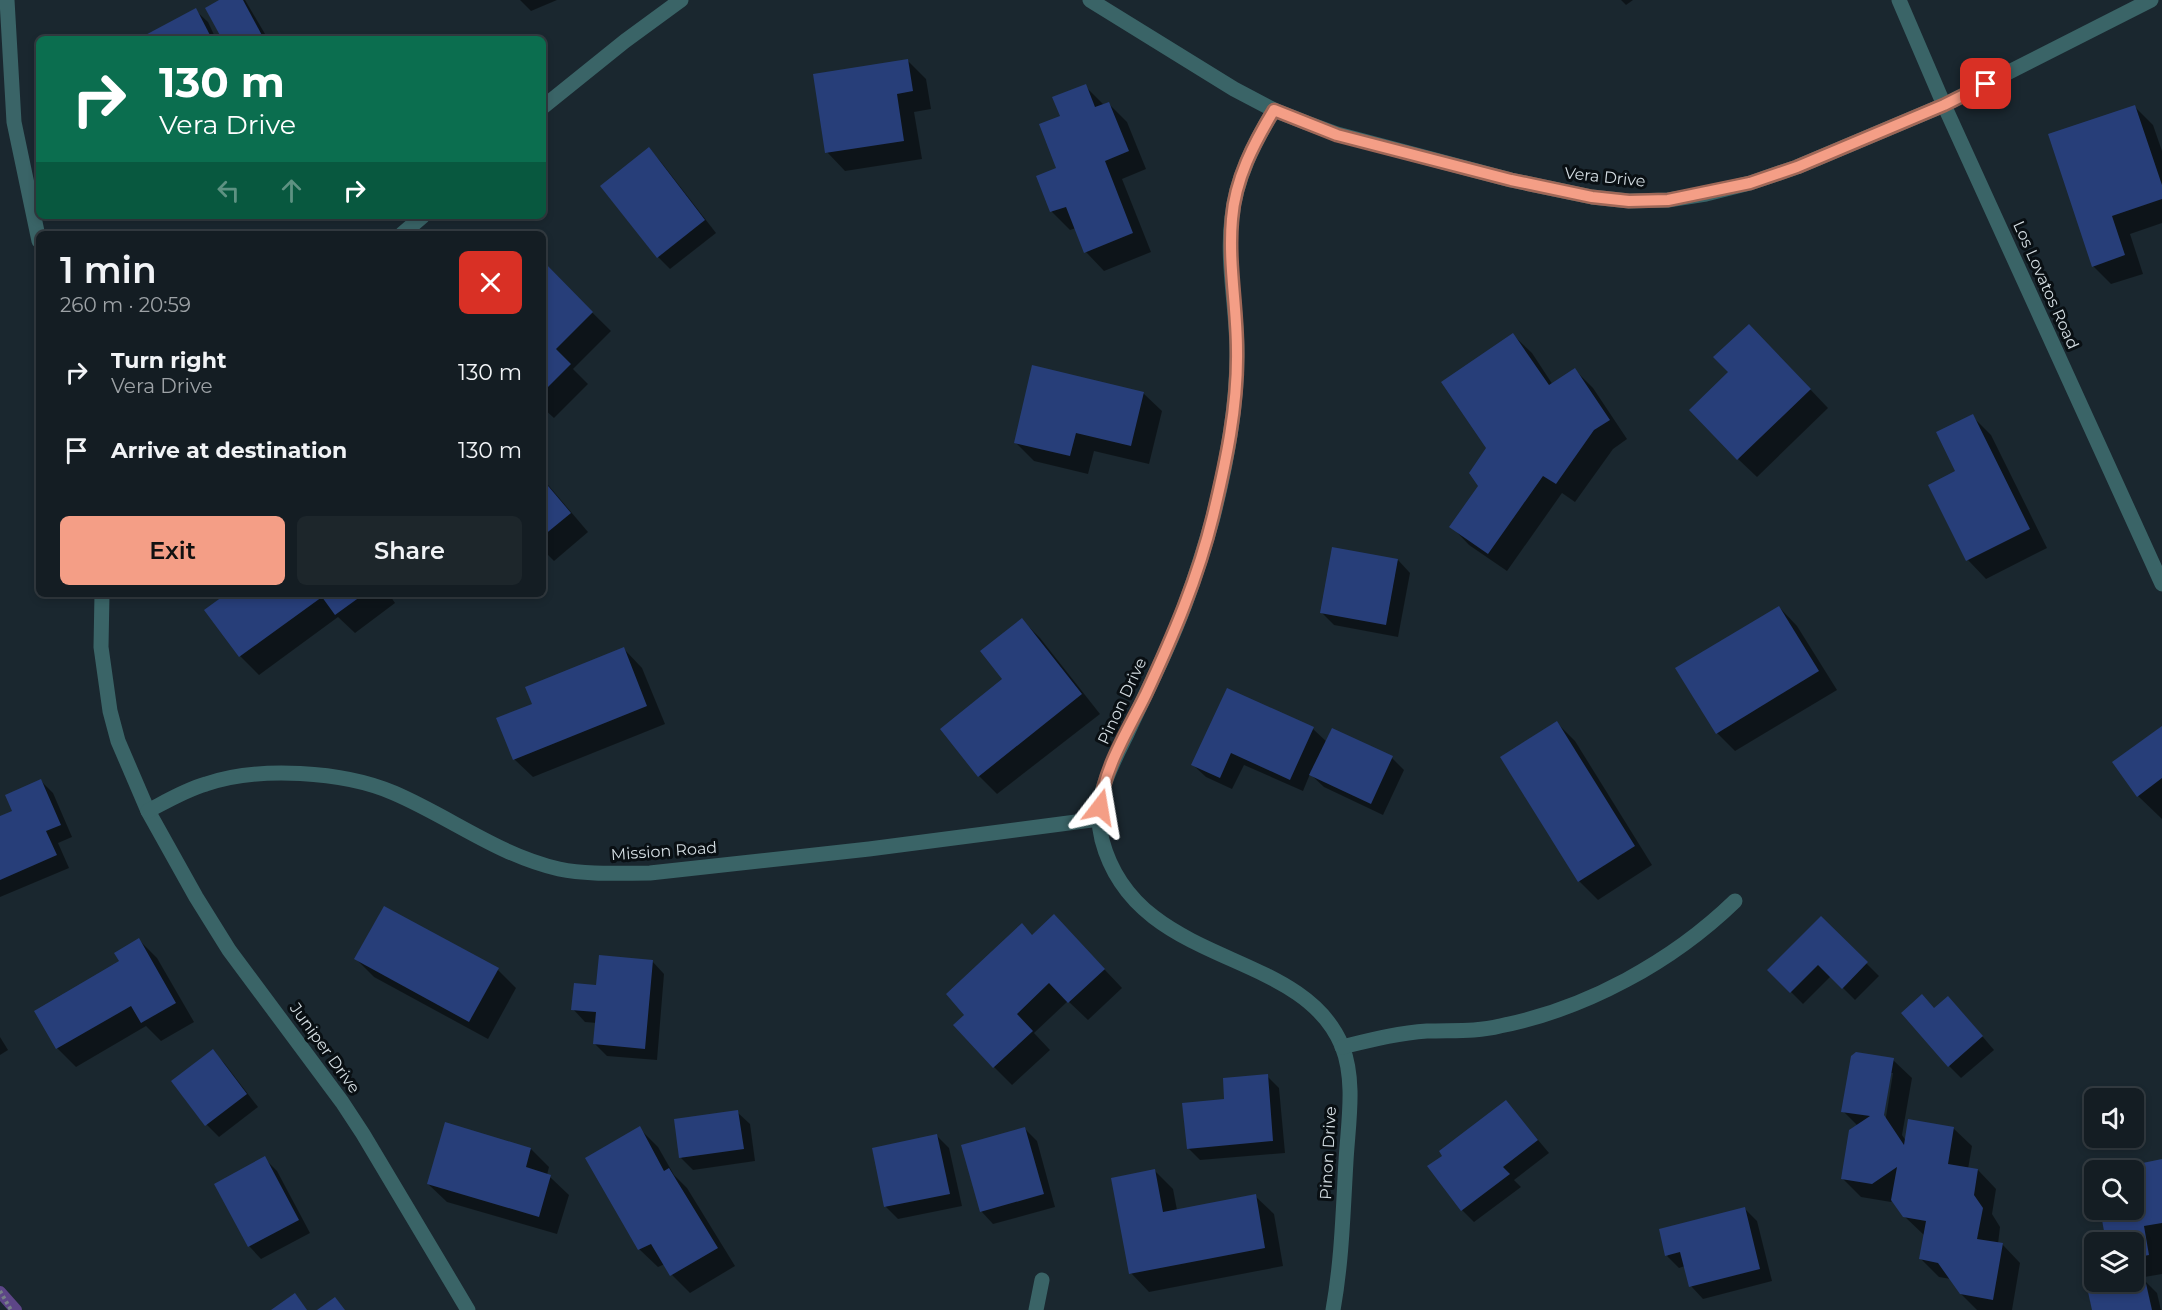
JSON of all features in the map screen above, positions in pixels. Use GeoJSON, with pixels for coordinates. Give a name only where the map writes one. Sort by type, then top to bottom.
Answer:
{"type":"FeatureCollection","features":[{"type":"Feature","properties":{"kind":"street"},"geometry":{"type":"LineString","coordinates":[[7,0],[14,122],[37,231]]}},
{"type":"Feature","properties":{"kind":"street"},"geometry":{"type":"LineString","coordinates":[[546,105],[681,0]]}},
{"type":"Feature","properties":{"kind":"street","name":"Vera Drive"},"geometry":{"type":"LineString","coordinates":[[1090,0],[1234,89],[1274,110],[1337,135],[1511,180],[1592,197],[1629,201],[1668,200],[1750,183],[1797,167],[1944,105],[2151,0]]}},
{"type":"Feature","properties":{"kind":"street","name":"Los Lovatos Road"},"geometry":{"type":"LineString","coordinates":[[1899,0],[1944,105],[2162,584]]}},
{"type":"Feature","properties":{"kind":"street","name":"Pinon Drive"},"geometry":{"type":"LineString","coordinates":[[1274,110],[1247,160],[1238,187],[1232,217],[1230,246],[1237,350],[1236,387],[1231,428],[1213,517],[1190,593],[1177,626],[1110,768],[1101,794],[1099,819],[1102,840],[1110,860],[1135,900],[1151,915],[1191,942],[1265,976],[1308,1001],[1335,1032],[1347,1064],[1349,1102],[1341,1249],[1333,1310]]}},
{"type":"Feature","properties":{"kind":"street"},"geometry":{"type":"LineString","coordinates":[[406,231],[420,219]]}},
{"type":"Feature","properties":{"kind":"street","name":"Juniper Drive"},"geometry":{"type":"LineString","coordinates":[[102,597],[101,647],[110,711],[118,741],[148,811],[170,853],[218,932],[342,1102],[468,1310]]}},
{"type":"Feature","properties":{"kind":"street","name":"Mission Road"},"geometry":{"type":"LineString","coordinates":[[148,811],[177,795],[207,783],[235,777],[312,774],[342,778],[393,792],[506,851],[531,860],[568,870],[616,874],[650,873],[869,849],[1099,819]]}},
{"type":"Feature","properties":{"kind":"street"},"geometry":{"type":"LineString","coordinates":[[1342,1047],[1399,1034],[1480,1030],[1571,1005],[1616,985],[1664,956],[1705,927],[1735,901]]}},
{"type":"Feature","properties":{"kind":"street"},"geometry":{"type":"LineString","coordinates":[[1036,1310],[1042,1280]]}},
{"type":"Feature","properties":{"kind":"path"},"geometry":{"type":"LineString","coordinates":[[0,1291],[11,1310]]}},
{"type":"Feature","properties":{"kind":"building"},"geometry":{"type":"Polygon","coordinates":[[[219,0],[243,0],[262,36],[220,36],[205,8],[219,0]]]}},
{"type":"Feature","properties":{"kind":"building"},"geometry":{"type":"Polygon","coordinates":[[[196,8],[210,36],[144,36],[196,8]]]}},
{"type":"Feature","properties":{"kind":"building"},"geometry":{"type":"Polygon","coordinates":[[[908,59],[913,91],[897,94],[904,141],[825,153],[813,74],[908,59]]]}},
{"type":"Feature","properties":{"kind":"building"},"geometry":{"type":"Polygon","coordinates":[[[1086,84],[1095,107],[1109,102],[1129,151],[1105,161],[1133,233],[1084,253],[1066,207],[1050,212],[1036,176],[1056,168],[1039,124],[1060,116],[1052,97],[1086,84]]]}},
{"type":"Feature","properties":{"kind":"building"},"geometry":{"type":"Polygon","coordinates":[[[2135,105],[2162,185],[2162,199],[2112,216],[2125,255],[2092,267],[2048,134],[2135,105]]]}},
{"type":"Feature","properties":{"kind":"building"},"geometry":{"type":"Polygon","coordinates":[[[649,147],[705,220],[657,258],[600,186],[649,147]]]}},
{"type":"Feature","properties":{"kind":"building"},"geometry":{"type":"Polygon","coordinates":[[[546,264],[593,312],[556,349],[571,364],[546,389],[546,264]]]}},
{"type":"Feature","properties":{"kind":"building"},"geometry":{"type":"Polygon","coordinates":[[[1749,324],[1811,389],[1737,460],[1689,410],[1728,372],[1713,357],[1749,324]]]}},
{"type":"Feature","properties":{"kind":"building"},"geometry":{"type":"Polygon","coordinates":[[[1513,333],[1549,385],[1575,368],[1610,420],[1594,430],[1556,484],[1543,476],[1488,554],[1449,527],[1478,486],[1469,473],[1486,448],[1441,382],[1513,333]]]}},
{"type":"Feature","properties":{"kind":"building"},"geometry":{"type":"Polygon","coordinates":[[[1032,365],[1144,392],[1131,446],[1076,433],[1070,456],[1014,443],[1032,365]]]}},
{"type":"Feature","properties":{"kind":"building"},"geometry":{"type":"Polygon","coordinates":[[[1973,414],[2030,529],[1966,561],[1928,485],[1955,471],[1936,432],[1973,414]]]}},
{"type":"Feature","properties":{"kind":"building"},"geometry":{"type":"Polygon","coordinates":[[[546,484],[571,513],[546,534],[546,484]]]}},
{"type":"Feature","properties":{"kind":"building"},"geometry":{"type":"Polygon","coordinates":[[[1332,547],[1398,559],[1386,625],[1320,613],[1332,547]]]}},
{"type":"Feature","properties":{"kind":"building"},"geometry":{"type":"Polygon","coordinates":[[[222,597],[322,597],[239,657],[204,610],[222,597]]]}},
{"type":"Feature","properties":{"kind":"building"},"geometry":{"type":"Polygon","coordinates":[[[322,597],[360,597],[335,615],[322,597]]]}},
{"type":"Feature","properties":{"kind":"building"},"geometry":{"type":"Polygon","coordinates":[[[1779,606],[1819,671],[1716,734],[1675,668],[1779,606]]]}},
{"type":"Feature","properties":{"kind":"building"},"geometry":{"type":"Polygon","coordinates":[[[1022,618],[1082,694],[978,777],[940,729],[1002,679],[980,651],[1022,618]]]}},
{"type":"Feature","properties":{"kind":"building"},"geometry":{"type":"Polygon","coordinates":[[[624,647],[647,706],[513,760],[496,718],[532,704],[525,687],[624,647]]]}},
{"type":"Feature","properties":{"kind":"building"},"geometry":{"type":"Polygon","coordinates":[[[1227,688],[1314,727],[1290,780],[1231,753],[1220,778],[1191,765],[1227,688]]]}},
{"type":"Feature","properties":{"kind":"building"},"geometry":{"type":"Polygon","coordinates":[[[1557,721],[1635,846],[1578,882],[1500,757],[1557,721]]]}},
{"type":"Feature","properties":{"kind":"building"},"geometry":{"type":"Polygon","coordinates":[[[2162,726],[2162,778],[2137,797],[2112,762],[2162,726]]]}},
{"type":"Feature","properties":{"kind":"building"},"geometry":{"type":"Polygon","coordinates":[[[1332,728],[1393,756],[1371,804],[1309,775],[1332,728]]]}},
{"type":"Feature","properties":{"kind":"building"},"geometry":{"type":"Polygon","coordinates":[[[41,779],[61,825],[46,831],[57,855],[0,880],[0,816],[12,811],[5,795],[41,779]]]}},
{"type":"Feature","properties":{"kind":"building"},"geometry":{"type":"Polygon","coordinates":[[[384,906],[499,968],[469,1022],[354,959],[384,906]]]}},
{"type":"Feature","properties":{"kind":"building"},"geometry":{"type":"Polygon","coordinates":[[[1054,914],[1105,969],[1068,1003],[1049,983],[1017,1014],[1033,1031],[993,1068],[953,1025],[964,1015],[946,994],[1022,923],[1032,935],[1054,914]]]}},
{"type":"Feature","properties":{"kind":"building"},"geometry":{"type":"Polygon","coordinates":[[[1821,916],[1868,962],[1842,989],[1818,965],[1790,993],[1767,970],[1821,916]]]}},
{"type":"Feature","properties":{"kind":"building"},"geometry":{"type":"Polygon","coordinates":[[[139,938],[176,1003],[141,1023],[131,1006],[56,1049],[34,1011],[119,961],[114,953],[139,938]]]}},
{"type":"Feature","properties":{"kind":"building"},"geometry":{"type":"Polygon","coordinates":[[[599,955],[653,960],[645,1049],[593,1044],[596,1012],[571,1010],[574,983],[596,985],[599,955]]]}},
{"type":"Feature","properties":{"kind":"building"},"geometry":{"type":"Polygon","coordinates":[[[1922,994],[1934,1008],[1948,996],[1983,1036],[1948,1067],[1901,1013],[1922,994]]]}},
{"type":"Feature","properties":{"kind":"building"},"geometry":{"type":"Polygon","coordinates":[[[213,1049],[247,1094],[205,1126],[171,1081],[213,1049]]]}},
{"type":"Feature","properties":{"kind":"building"},"geometry":{"type":"Polygon","coordinates":[[[1856,1052],[1894,1058],[1884,1115],[1904,1145],[1908,1119],[1954,1127],[1948,1164],[1978,1169],[1974,1195],[1983,1208],[1977,1239],[2003,1243],[1993,1300],[1960,1294],[1938,1263],[1919,1259],[1926,1221],[1903,1217],[1891,1200],[1897,1167],[1872,1184],[1841,1179],[1849,1130],[1870,1116],[1841,1112],[1851,1056],[1856,1052]]]}},
{"type":"Feature","properties":{"kind":"building"},"geometry":{"type":"Polygon","coordinates":[[[1268,1074],[1273,1141],[1187,1149],[1182,1103],[1224,1099],[1223,1078],[1268,1074]]]}},
{"type":"Feature","properties":{"kind":"building"},"geometry":{"type":"Polygon","coordinates":[[[1506,1100],[1538,1140],[1503,1167],[1510,1174],[1461,1211],[1427,1166],[1442,1156],[1439,1151],[1506,1100]]]}},
{"type":"Feature","properties":{"kind":"building"},"geometry":{"type":"Polygon","coordinates":[[[738,1110],[744,1149],[679,1158],[674,1119],[738,1110]]]}},
{"type":"Feature","properties":{"kind":"building"},"geometry":{"type":"Polygon","coordinates":[[[445,1122],[531,1148],[526,1167],[551,1175],[539,1217],[427,1184],[445,1122]]]}},
{"type":"Feature","properties":{"kind":"building"},"geometry":{"type":"Polygon","coordinates":[[[640,1126],[664,1171],[669,1168],[718,1248],[670,1276],[651,1244],[638,1250],[585,1158],[640,1126]]]}},
{"type":"Feature","properties":{"kind":"building"},"geometry":{"type":"Polygon","coordinates":[[[1025,1127],[1044,1194],[980,1212],[961,1145],[1025,1127]]]}},
{"type":"Feature","properties":{"kind":"building"},"geometry":{"type":"Polygon","coordinates":[[[937,1134],[950,1194],[884,1207],[872,1148],[937,1134]]]}},
{"type":"Feature","properties":{"kind":"building"},"geometry":{"type":"Polygon","coordinates":[[[265,1156],[299,1220],[248,1247],[214,1184],[265,1156]]]}},
{"type":"Feature","properties":{"kind":"building"},"geometry":{"type":"Polygon","coordinates":[[[2162,1159],[2162,1223],[2144,1226],[2149,1255],[2144,1256],[2144,1232],[2104,1232],[2102,1220],[2144,1220],[2144,1163],[2162,1159]]]}},
{"type":"Feature","properties":{"kind":"building"},"geometry":{"type":"Polygon","coordinates":[[[1155,1169],[1163,1212],[1256,1194],[1265,1248],[1129,1274],[1111,1178],[1155,1169]]]}},
{"type":"Feature","properties":{"kind":"building"},"geometry":{"type":"Polygon","coordinates":[[[1745,1207],[1760,1269],[1689,1287],[1680,1252],[1665,1256],[1659,1229],[1745,1207]]]}},
{"type":"Feature","properties":{"kind":"building"},"geometry":{"type":"Polygon","coordinates":[[[2144,1279],[2152,1310],[2092,1310],[2088,1292],[2144,1292],[2144,1279]]]}},
{"type":"Feature","properties":{"kind":"building"},"geometry":{"type":"Polygon","coordinates":[[[295,1293],[307,1310],[271,1310],[295,1293]]]}},
{"type":"Feature","properties":{"kind":"building"},"geometry":{"type":"Polygon","coordinates":[[[335,1297],[345,1310],[317,1310],[335,1297]]]}},
{"type":"Feature","properties":{"kind":"waterway"},"geometry":{"type":"LineString","coordinates":[[0,1292],[16,1310]]}},
{"type":"Feature","properties":{"kind":"route"},"geometry":{"type":"LineString","coordinates":[[1100,807],[1101,794],[1110,768],[1177,626],[1190,593],[1213,517],[1231,428],[1236,387],[1237,350],[1230,246],[1232,217],[1238,187],[1247,160],[1274,110],[1337,135],[1511,180],[1592,197],[1629,201],[1668,200],[1706,194],[1750,183],[1797,167],[1944,105],[1986,84]]}}]}
